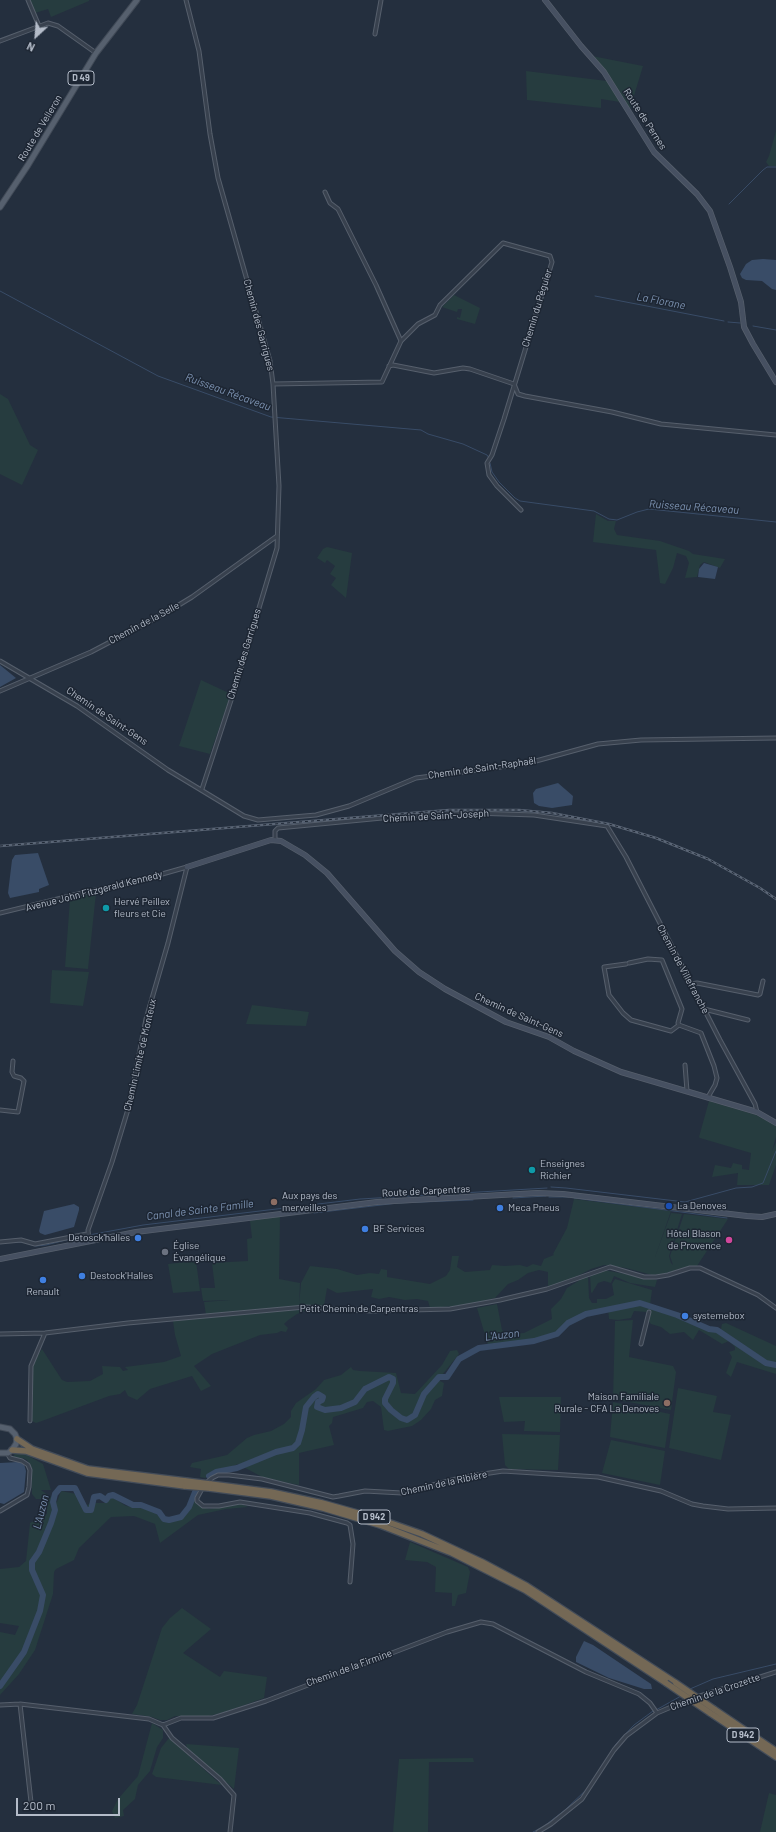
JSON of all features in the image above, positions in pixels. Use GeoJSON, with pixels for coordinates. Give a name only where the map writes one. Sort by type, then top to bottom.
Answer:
{"type":"FeatureCollection","features":[{"type":"Feature","properties":{"kind":"highway","name":"D 942"},"geometry":{"type":"LineString","coordinates":[[17,1439],[32,1449],[88,1469],[186,1484]]}},
{"type":"Feature","properties":{"kind":"highway","name":"D 942"},"geometry":{"type":"LineString","coordinates":[[10,1452],[26,1451],[87,1473],[272,1492],[322,1503],[382,1520],[422,1534],[482,1562],[527,1586],[676,1683],[776,1757]]}},
{"type":"Feature","properties":{"kind":"highway","name":"D 942"},"geometry":{"type":"LineString","coordinates":[[210,1486],[271,1496],[330,1510],[380,1525],[452,1553],[497,1575],[531,1594],[666,1683],[776,1751]]}},
{"type":"Feature","properties":{"kind":"main road","name":"Route de Velleron"},"geometry":{"type":"LineString","coordinates":[[0,207],[96,53],[137,0]]}},
{"type":"Feature","properties":{"kind":"main road"},"geometry":{"type":"LineString","coordinates":[[0,1453],[10,1452],[16,1444],[17,1439],[15,1434],[10,1429],[1,1428]]}},
{"type":"Feature","properties":{"kind":"street"},"geometry":{"type":"LineString","coordinates":[[28,0],[39,26]]}},
{"type":"Feature","properties":{"kind":"street","name":"Chemin des Garrigues"},"geometry":{"type":"LineString","coordinates":[[186,0],[199,51],[210,134],[218,178],[270,362],[273,384],[279,486],[277,548],[235,688],[202,789]]}},
{"type":"Feature","properties":{"kind":"street"},"geometry":{"type":"LineString","coordinates":[[375,34],[381,0]]}},
{"type":"Feature","properties":{"kind":"street","name":"Route de Pernes"},"geometry":{"type":"LineString","coordinates":[[545,0],[581,46],[604,72],[654,152],[697,194],[710,211],[732,274],[740,302],[744,326],[776,382]]}},
{"type":"Feature","properties":{"kind":"street"},"geometry":{"type":"LineString","coordinates":[[0,40],[48,23],[58,26],[96,53]]}},
{"type":"Feature","properties":{"kind":"street"},"geometry":{"type":"LineString","coordinates":[[325,192],[330,203],[338,209],[376,285],[400,341]]}},
{"type":"Feature","properties":{"kind":"street","name":"Chemin du Péguier"},"geometry":{"type":"LineString","coordinates":[[273,384],[380,383],[385,378],[400,341],[418,324],[435,315],[440,305],[503,243],[550,256],[552,262],[492,455],[487,463],[489,475],[497,486],[521,510]]}},
{"type":"Feature","properties":{"kind":"street"},"geometry":{"type":"LineString","coordinates":[[389,366],[393,365],[434,373],[463,368],[470,369],[514,384],[518,394],[525,396],[612,412],[661,424],[776,434]]}},
{"type":"Feature","properties":{"kind":"street","name":"Chemin de la Selle"},"geometry":{"type":"LineString","coordinates":[[0,691],[91,652],[169,611],[192,597],[277,536]]}},
{"type":"Feature","properties":{"kind":"street","name":"Chemin de Saint-Gens"},"geometry":{"type":"LineString","coordinates":[[0,661],[28,678],[56,692],[168,770],[202,789]]}},
{"type":"Feature","properties":{"kind":"street","name":"Chemin de Saint-Raphaël"},"geometry":{"type":"LineString","coordinates":[[202,789],[244,816],[258,820],[274,819],[316,815],[349,806],[416,778],[524,764],[598,744],[641,740],[776,738]]}},
{"type":"Feature","properties":{"kind":"street","name":"Chemin de Saint-Joseph"},"geometry":{"type":"LineString","coordinates":[[275,840],[275,831],[278,828],[403,816],[473,813],[534,815],[607,826]]}},
{"type":"Feature","properties":{"kind":"street","name":"Chemin de Villefranche"},"geometry":{"type":"LineString","coordinates":[[607,826],[626,857],[755,1104],[757,1112]]}},
{"type":"Feature","properties":{"kind":"street"},"geometry":{"type":"LineString","coordinates":[[187,867],[275,840]]}},
{"type":"Feature","properties":{"kind":"street","name":"Chemin de Saint-Gens"},"geometry":{"type":"LineString","coordinates":[[275,840],[290,846],[327,873],[395,951],[419,972],[440,986],[506,1022],[549,1038],[621,1072],[757,1112],[776,1123]]}},
{"type":"Feature","properties":{"kind":"street","name":"Avenue John Fitzgerald Kennedy"},"geometry":{"type":"LineString","coordinates":[[0,913],[134,882],[187,867]]}},
{"type":"Feature","properties":{"kind":"street","name":"Chemin Limite de Monteux"},"geometry":{"type":"LineString","coordinates":[[87,1234],[112,1162],[129,1106],[146,1020],[170,936],[187,867]]}},
{"type":"Feature","properties":{"kind":"street"},"geometry":{"type":"LineString","coordinates":[[648,959],[662,960],[682,1009],[678,1023],[679,1025],[671,1031],[631,1020],[623,1013],[609,995],[604,967],[648,959]]}},
{"type":"Feature","properties":{"kind":"street"},"geometry":{"type":"LineString","coordinates":[[692,984],[697,983],[758,995],[760,994],[763,981]]}},
{"type":"Feature","properties":{"kind":"street"},"geometry":{"type":"LineString","coordinates":[[704,1008],[748,1020]]}},
{"type":"Feature","properties":{"kind":"street"},"geometry":{"type":"LineString","coordinates":[[679,1025],[701,1033],[717,1078],[708,1097]]}},
{"type":"Feature","properties":{"kind":"street"},"geometry":{"type":"LineString","coordinates":[[0,1110],[18,1112],[24,1081],[22,1078],[14,1076],[12,1072],[14,1061]]}},
{"type":"Feature","properties":{"kind":"street"},"geometry":{"type":"LineString","coordinates":[[685,1065],[688,1091]]}},
{"type":"Feature","properties":{"kind":"street","name":"Route de Carpentras"},"geometry":{"type":"LineString","coordinates":[[0,1259],[78,1243],[172,1227],[374,1203],[537,1194],[578,1195],[747,1216],[776,1214]]}},
{"type":"Feature","properties":{"kind":"street"},"geometry":{"type":"LineString","coordinates":[[0,1242],[21,1240],[35,1244],[85,1233],[87,1234],[89,1241]]}},
{"type":"Feature","properties":{"kind":"street","name":"Petit Chemin de Carpentras"},"geometry":{"type":"LineString","coordinates":[[0,1334],[45,1333],[128,1323],[305,1307],[371,1311],[450,1309],[500,1300],[547,1289],[610,1267],[644,1276],[656,1277],[690,1268],[700,1268],[758,1294],[776,1308]]}},
{"type":"Feature","properties":{"kind":"street"},"geometry":{"type":"LineString","coordinates":[[641,1344],[649,1312]]}},
{"type":"Feature","properties":{"kind":"street"},"geometry":{"type":"LineString","coordinates":[[30,1421],[31,1366],[45,1333]]}},
{"type":"Feature","properties":{"kind":"street"},"geometry":{"type":"LineString","coordinates":[[0,1511],[27,1495],[29,1486],[30,1470],[28,1465],[22,1461],[10,1458],[10,1452]]}},
{"type":"Feature","properties":{"kind":"street","name":"Chemin de la Ribière"},"geometry":{"type":"LineString","coordinates":[[350,1582],[353,1544],[350,1525],[347,1522],[310,1513],[240,1502],[203,1506],[197,1500],[199,1492],[212,1478],[218,1475],[262,1479],[333,1496],[366,1490],[402,1493],[464,1478],[503,1472],[598,1477],[661,1491],[692,1504],[703,1506],[728,1509],[776,1508]]}},
{"type":"Feature","properties":{"kind":"street","name":"Chemin de la Firmine"},"geometry":{"type":"LineString","coordinates":[[163,1725],[181,1718],[208,1718],[236,1710],[440,1635],[481,1622],[493,1624],[586,1672],[639,1694],[650,1703],[657,1713]]}},
{"type":"Feature","properties":{"kind":"street","name":"Chemin de la Crozette"},"geometry":{"type":"LineString","coordinates":[[539,1832],[582,1798],[614,1750],[626,1736],[657,1713],[703,1694],[776,1672]]}},
{"type":"Feature","properties":{"kind":"street"},"geometry":{"type":"LineString","coordinates":[[0,1705],[20,1704],[149,1718],[163,1725],[172,1738],[220,1779],[234,1794],[230,1832]]}},
{"type":"Feature","properties":{"kind":"street"},"geometry":{"type":"LineString","coordinates":[[20,1704],[31,1802]]}},
{"type":"Feature","properties":{"kind":"green space"},"geometry":{"type":"Polygon","coordinates":[[[30,0],[89,1],[51,17],[48,9],[35,13],[30,0]]]}},
{"type":"Feature","properties":{"kind":"green space"},"geometry":{"type":"Polygon","coordinates":[[[592,56],[643,66],[630,109],[607,75],[592,56]]]}},
{"type":"Feature","properties":{"kind":"green space"},"geometry":{"type":"Polygon","coordinates":[[[526,71],[607,81],[620,102],[601,99],[601,108],[527,100],[526,71]]]}},
{"type":"Feature","properties":{"kind":"green space"},"geometry":{"type":"Polygon","coordinates":[[[776,131],[776,166],[769,166],[766,162],[776,131]]]}},
{"type":"Feature","properties":{"kind":"green space"},"geometry":{"type":"Polygon","coordinates":[[[454,295],[480,308],[475,324],[457,319],[457,317],[460,318],[462,309],[458,309],[457,312],[442,307],[454,295]]]}},
{"type":"Feature","properties":{"kind":"green space"},"geometry":{"type":"Polygon","coordinates":[[[0,394],[8,399],[30,445],[38,450],[22,485],[0,474],[0,394]]]}},
{"type":"Feature","properties":{"kind":"green space"},"geometry":{"type":"Polygon","coordinates":[[[596,514],[608,521],[616,521],[614,529],[617,535],[660,541],[689,551],[693,554],[725,559],[720,568],[704,562],[700,565],[697,577],[685,578],[689,563],[686,556],[677,553],[673,568],[665,584],[660,583],[656,550],[593,542],[596,514]]]}},
{"type":"Feature","properties":{"kind":"green space"},"geometry":{"type":"Polygon","coordinates":[[[327,547],[352,553],[346,598],[331,585],[336,578],[330,574],[335,566],[327,560],[325,563],[317,558],[323,549],[327,547]]]}},
{"type":"Feature","properties":{"kind":"green space"},"geometry":{"type":"Polygon","coordinates":[[[201,680],[231,694],[210,754],[179,746],[201,680]]]}},
{"type":"Feature","properties":{"kind":"green space"},"geometry":{"type":"Polygon","coordinates":[[[96,893],[88,969],[65,967],[70,899],[96,893]]]}},
{"type":"Feature","properties":{"kind":"green space"},"geometry":{"type":"Polygon","coordinates":[[[52,970],[89,972],[83,1006],[50,1003],[52,970]]]}},
{"type":"Feature","properties":{"kind":"green space"},"geometry":{"type":"Polygon","coordinates":[[[252,1005],[309,1012],[306,1026],[246,1024],[252,1005]]]}},
{"type":"Feature","properties":{"kind":"green space"},"geometry":{"type":"Polygon","coordinates":[[[709,1101],[756,1115],[776,1126],[776,1137],[772,1151],[776,1142],[776,1165],[769,1185],[737,1185],[738,1173],[712,1177],[715,1165],[731,1168],[733,1163],[742,1165],[742,1169],[749,1170],[751,1153],[699,1137],[709,1101]]]}},
{"type":"Feature","properties":{"kind":"green space"},"geometry":{"type":"Polygon","coordinates":[[[574,1199],[671,1211],[654,1260],[671,1213],[682,1214],[669,1256],[673,1265],[670,1256],[684,1214],[728,1219],[697,1266],[687,1267],[664,1274],[652,1275],[626,1268],[604,1265],[591,1269],[568,1281],[548,1287],[548,1272],[539,1270],[528,1273],[518,1280],[508,1284],[495,1298],[465,1305],[430,1308],[428,1301],[417,1299],[405,1300],[389,1297],[379,1299],[371,1297],[373,1289],[337,1293],[327,1288],[324,1306],[299,1306],[301,1283],[310,1266],[337,1269],[357,1275],[370,1273],[379,1274],[381,1269],[387,1270],[387,1277],[430,1284],[446,1276],[450,1270],[452,1256],[459,1256],[457,1267],[465,1272],[490,1270],[492,1265],[520,1265],[527,1267],[533,1264],[541,1266],[544,1259],[554,1255],[553,1254],[567,1228],[574,1199]]]}},
{"type":"Feature","properties":{"kind":"green space"},"geometry":{"type":"Polygon","coordinates":[[[280,1216],[279,1279],[300,1283],[299,1309],[310,1309],[297,1314],[287,1321],[284,1324],[288,1328],[286,1332],[281,1331],[277,1333],[260,1335],[212,1354],[194,1366],[211,1386],[201,1391],[192,1376],[150,1389],[137,1400],[128,1396],[125,1390],[120,1394],[109,1396],[36,1423],[32,1421],[33,1364],[42,1349],[62,1380],[67,1382],[90,1381],[103,1374],[102,1366],[120,1367],[123,1371],[128,1370],[125,1367],[164,1362],[181,1356],[173,1321],[203,1318],[206,1315],[204,1302],[230,1300],[203,1301],[201,1288],[215,1288],[212,1263],[248,1261],[247,1239],[252,1238],[250,1221],[280,1216]]]}},
{"type":"Feature","properties":{"kind":"green space"},"geometry":{"type":"Polygon","coordinates":[[[196,1261],[200,1291],[173,1293],[168,1264],[196,1261]]]}},
{"type":"Feature","properties":{"kind":"green space"},"geometry":{"type":"Polygon","coordinates":[[[604,1270],[657,1280],[655,1287],[630,1283],[614,1276],[611,1283],[604,1281],[598,1283],[592,1293],[590,1274],[604,1270]]]}},
{"type":"Feature","properties":{"kind":"green space"},"geometry":{"type":"Polygon","coordinates":[[[588,1275],[589,1298],[592,1303],[597,1303],[597,1299],[606,1299],[614,1295],[612,1284],[615,1279],[652,1290],[650,1305],[675,1313],[708,1329],[721,1329],[722,1324],[726,1323],[776,1346],[776,1374],[737,1362],[731,1377],[726,1373],[732,1357],[729,1352],[735,1350],[735,1347],[729,1341],[722,1344],[699,1330],[693,1340],[684,1332],[670,1334],[661,1327],[651,1324],[647,1319],[647,1312],[634,1311],[631,1318],[618,1320],[609,1319],[608,1308],[585,1312],[567,1321],[557,1332],[534,1339],[488,1345],[477,1308],[497,1304],[502,1330],[508,1334],[524,1333],[552,1319],[551,1309],[561,1299],[567,1288],[588,1275]]]}},
{"type":"Feature","properties":{"kind":"green space"},"geometry":{"type":"Polygon","coordinates":[[[633,1320],[629,1357],[673,1366],[676,1372],[671,1410],[613,1399],[615,1321],[633,1320]]]}},
{"type":"Feature","properties":{"kind":"green space"},"geometry":{"type":"Polygon","coordinates":[[[457,1350],[459,1354],[438,1380],[444,1383],[442,1396],[435,1400],[431,1409],[421,1420],[412,1426],[388,1431],[384,1430],[381,1407],[373,1401],[367,1402],[363,1408],[333,1417],[332,1423],[329,1426],[334,1445],[299,1453],[299,1485],[264,1478],[238,1464],[205,1478],[200,1477],[201,1469],[190,1467],[192,1463],[227,1455],[247,1438],[271,1431],[284,1424],[291,1417],[291,1411],[296,1403],[316,1389],[324,1380],[341,1375],[351,1367],[353,1370],[360,1371],[396,1373],[401,1393],[415,1394],[442,1365],[450,1351],[457,1350]]]}},
{"type":"Feature","properties":{"kind":"green space"},"geometry":{"type":"Polygon","coordinates":[[[678,1388],[717,1396],[713,1412],[731,1415],[721,1460],[669,1448],[678,1388]]]}},
{"type":"Feature","properties":{"kind":"green space"},"geometry":{"type":"Polygon","coordinates":[[[499,1397],[561,1397],[560,1432],[524,1431],[525,1421],[504,1422],[499,1397]]]}},
{"type":"Feature","properties":{"kind":"green space"},"geometry":{"type":"Polygon","coordinates":[[[613,1402],[670,1414],[665,1448],[610,1437],[613,1402]]]}},
{"type":"Feature","properties":{"kind":"green space"},"geometry":{"type":"Polygon","coordinates":[[[502,1434],[560,1435],[558,1470],[509,1469],[505,1465],[502,1434]]]}},
{"type":"Feature","properties":{"kind":"green space"},"geometry":{"type":"Polygon","coordinates":[[[611,1440],[665,1451],[660,1485],[602,1473],[611,1440]]]}},
{"type":"Feature","properties":{"kind":"green space"},"geometry":{"type":"Polygon","coordinates":[[[15,1453],[23,1453],[43,1464],[51,1490],[41,1490],[57,1502],[61,1491],[76,1494],[84,1508],[90,1503],[106,1503],[112,1497],[126,1506],[150,1509],[164,1520],[170,1521],[182,1518],[187,1514],[195,1498],[198,1505],[209,1509],[241,1504],[248,1507],[226,1509],[198,1515],[160,1543],[155,1524],[134,1516],[111,1517],[79,1548],[74,1560],[56,1569],[54,1572],[53,1594],[35,1650],[19,1674],[0,1695],[0,1632],[15,1635],[19,1626],[0,1623],[0,1569],[19,1567],[26,1561],[30,1523],[47,1514],[46,1499],[36,1499],[32,1494],[31,1466],[27,1460],[23,1458],[13,1458],[15,1453]]]}},
{"type":"Feature","properties":{"kind":"green space"},"geometry":{"type":"Polygon","coordinates":[[[410,1542],[468,1567],[470,1572],[466,1593],[458,1595],[455,1606],[452,1606],[452,1593],[435,1592],[436,1567],[427,1562],[405,1560],[410,1542]]]}},
{"type":"Feature","properties":{"kind":"green space"},"geometry":{"type":"Polygon","coordinates":[[[182,1608],[211,1629],[183,1653],[220,1677],[224,1671],[267,1677],[264,1698],[225,1712],[205,1717],[175,1716],[167,1720],[160,1720],[152,1717],[132,1714],[137,1705],[162,1628],[170,1618],[182,1608]]]}},
{"type":"Feature","properties":{"kind":"green space"},"geometry":{"type":"Polygon","coordinates":[[[152,1723],[163,1730],[163,1738],[157,1747],[150,1771],[138,1785],[135,1799],[123,1810],[124,1816],[115,1818],[112,1811],[118,1799],[138,1776],[152,1723]]]}},
{"type":"Feature","properties":{"kind":"green space"},"geometry":{"type":"Polygon","coordinates":[[[169,1738],[222,1785],[156,1777],[152,1774],[161,1748],[169,1738]]]}},
{"type":"Feature","properties":{"kind":"green space"},"geometry":{"type":"Polygon","coordinates":[[[186,1744],[239,1748],[234,1789],[187,1748],[186,1744]]]}},
{"type":"Feature","properties":{"kind":"green space"},"geometry":{"type":"Polygon","coordinates":[[[473,1758],[474,1762],[429,1762],[428,1832],[393,1832],[399,1759],[473,1758]]]}},
{"type":"Feature","properties":{"kind":"green space"},"geometry":{"type":"Polygon","coordinates":[[[769,1793],[776,1795],[776,1832],[760,1832],[769,1793]]]}},
{"type":"Feature","properties":{"kind":"water"},"geometry":{"type":"Polygon","coordinates":[[[752,260],[776,260],[776,290],[772,289],[762,281],[746,280],[742,278],[740,274],[746,264],[752,260]]]}},
{"type":"Feature","properties":{"kind":"water"},"geometry":{"type":"Polygon","coordinates":[[[704,563],[718,567],[715,579],[698,577],[699,569],[704,563]]]}},
{"type":"Feature","properties":{"kind":"water"},"geometry":{"type":"Polygon","coordinates":[[[0,665],[16,678],[0,687],[0,665]]]}},
{"type":"Feature","properties":{"kind":"water"},"geometry":{"type":"Polygon","coordinates":[[[558,783],[573,796],[572,805],[552,808],[539,806],[534,803],[533,793],[536,789],[558,783]]]}},
{"type":"Feature","properties":{"kind":"water"},"geometry":{"type":"Polygon","coordinates":[[[38,853],[49,885],[39,889],[39,892],[10,898],[8,893],[12,860],[15,855],[38,853]]]}},
{"type":"Feature","properties":{"kind":"water"},"geometry":{"type":"Polygon","coordinates":[[[74,1204],[79,1207],[79,1210],[74,1227],[45,1235],[40,1233],[39,1231],[44,1211],[74,1204]]]}},
{"type":"Feature","properties":{"kind":"water"},"geometry":{"type":"Polygon","coordinates":[[[19,1462],[24,1464],[26,1471],[24,1492],[4,1504],[0,1503],[0,1463],[19,1462]]]}},
{"type":"Feature","properties":{"kind":"water"},"geometry":{"type":"Polygon","coordinates":[[[584,1641],[593,1645],[651,1684],[652,1689],[644,1689],[609,1678],[576,1662],[576,1657],[584,1641]]]}},
{"type":"Feature","properties":{"kind":"waterway"},"geometry":{"type":"LineString","coordinates":[[729,204],[763,170],[767,167],[776,167]]}},
{"type":"Feature","properties":{"kind":"waterway","name":"Ruisseau Récaveau"},"geometry":{"type":"LineString","coordinates":[[0,291],[158,376],[271,417],[421,430],[428,434],[463,444],[487,455],[489,458]]}},
{"type":"Feature","properties":{"kind":"waterway","name":"La Florane"},"geometry":{"type":"LineString","coordinates":[[595,296],[724,321]]}},
{"type":"Feature","properties":{"kind":"waterway","name":"La Florane"},"geometry":{"type":"LineString","coordinates":[[728,322],[740,323]]}},
{"type":"Feature","properties":{"kind":"waterway"},"geometry":{"type":"LineString","coordinates":[[753,326],[776,330]]}},
{"type":"Feature","properties":{"kind":"waterway","name":"Ruisseau Récaveau"},"geometry":{"type":"LineString","coordinates":[[490,463],[492,472],[499,482],[520,501],[594,511],[609,519],[617,520],[649,509],[776,522]]}},
{"type":"Feature","properties":{"kind":"waterway","name":"Canal de Sainte Famille"},"geometry":{"type":"LineString","coordinates":[[551,1187],[685,1202],[736,1188],[752,1187],[763,1183],[776,1151]]}},
{"type":"Feature","properties":{"kind":"waterway","name":"Canal de Sainte Famille"},"geometry":{"type":"LineString","coordinates":[[89,1235],[143,1225],[360,1199],[547,1188]]}},
{"type":"Feature","properties":{"kind":"waterway"},"geometry":{"type":"LineString","coordinates":[[513,1198],[546,1196]]}},
{"type":"Feature","properties":{"kind":"waterway"},"geometry":{"type":"LineString","coordinates":[[549,1197],[569,1197]]}},
{"type":"Feature","properties":{"kind":"waterway"},"geometry":{"type":"LineString","coordinates":[[574,1198],[727,1218]]}},
{"type":"Feature","properties":{"kind":"waterway"},"geometry":{"type":"LineString","coordinates":[[314,1213],[398,1203],[473,1200]]}},
{"type":"Feature","properties":{"kind":"waterway","name":"Canal de Sainte Famille"},"geometry":{"type":"LineString","coordinates":[[32,1245],[46,1245],[78,1237]]}},
{"type":"Feature","properties":{"kind":"waterway","name":"Canal de Sainte Famille"},"geometry":{"type":"LineString","coordinates":[[11,1242],[23,1242]]}},
{"type":"Feature","properties":{"kind":"waterway","name":"L'Auzon"},"geometry":{"type":"LineString","coordinates":[[209,1476],[216,1472],[237,1468],[276,1452],[293,1448],[298,1443],[306,1407],[318,1394],[323,1397],[322,1400],[318,1402],[317,1407],[325,1410],[341,1408],[355,1402],[365,1389],[389,1377],[393,1379],[393,1383],[385,1399],[385,1403],[401,1418],[407,1420],[415,1415],[424,1394],[439,1377],[447,1377],[459,1359],[479,1348],[534,1341],[557,1334],[568,1323],[586,1314],[640,1303],[677,1315],[709,1329],[717,1330],[766,1363],[776,1365]]}},
{"type":"Feature","properties":{"kind":"waterway","name":"L'Auzon"},"geometry":{"type":"LineString","coordinates":[[0,1686],[24,1652],[40,1611],[43,1595],[32,1570],[32,1562],[39,1552],[51,1523],[55,1510],[53,1502],[55,1494],[60,1488],[75,1488],[86,1510],[91,1510],[94,1497],[100,1496],[106,1500],[109,1496],[113,1495],[133,1505],[141,1505],[159,1512],[164,1519],[169,1520],[181,1517],[189,1507],[195,1492]]}},
{"type":"Feature","properties":{"kind":"waterway"},"geometry":{"type":"LineString","coordinates":[[690,1689],[713,1679],[776,1664]]}},
{"type":"Feature","properties":{"kind":"waterway"},"geometry":{"type":"LineString","coordinates":[[656,1710],[681,1696]]}},
{"type":"Feature","properties":{"kind":"waterway"},"geometry":{"type":"LineString","coordinates":[[595,1777],[616,1744],[634,1725],[653,1711]]}},
{"type":"Feature","properties":{"kind":"waterway"},"geometry":{"type":"LineString","coordinates":[[533,1832],[543,1827],[565,1810],[587,1789]]}},
{"type":"Feature","properties":{"kind":"railway"},"geometry":{"type":"LineString","coordinates":[[0,846],[449,810],[519,810],[552,813],[609,824],[656,838],[708,859],[760,888],[776,899]]}},
{"type":"Feature","properties":{"kind":"place","name":"Hervé Peillex fleurs et Cie"},"geometry":{"type":"Point","coordinates":[106,908]}},
{"type":"Feature","properties":{"kind":"place","name":"Enseignes Richier"},"geometry":{"type":"Point","coordinates":[532,1170]}},
{"type":"Feature","properties":{"kind":"place","name":"Aux pays des merveilles"},"geometry":{"type":"Point","coordinates":[274,1202]}},
{"type":"Feature","properties":{"kind":"place","name":"La Denoves"},"geometry":{"type":"Point","coordinates":[669,1206]}},
{"type":"Feature","properties":{"kind":"place","name":"Meca Pneus"},"geometry":{"type":"Point","coordinates":[500,1208]}},
{"type":"Feature","properties":{"kind":"place","name":"BF Services"},"geometry":{"type":"Point","coordinates":[365,1229]}},
{"type":"Feature","properties":{"kind":"place","name":"Detosck'halles"},"geometry":{"type":"Point","coordinates":[138,1238]}},
{"type":"Feature","properties":{"kind":"place","name":"Hôtel Blason de Provence"},"geometry":{"type":"Point","coordinates":[729,1240]}},
{"type":"Feature","properties":{"kind":"place","name":"Église Évangélique"},"geometry":{"type":"Point","coordinates":[165,1252]}},
{"type":"Feature","properties":{"kind":"place","name":"Destock'Halles"},"geometry":{"type":"Point","coordinates":[82,1276]}},
{"type":"Feature","properties":{"kind":"place","name":"Renault"},"geometry":{"type":"Point","coordinates":[43,1280]}},
{"type":"Feature","properties":{"kind":"place","name":"systemebox"},"geometry":{"type":"Point","coordinates":[685,1316]}},
{"type":"Feature","properties":{"kind":"place","name":"Maison Familiale Rurale - CFA La Denoves"},"geometry":{"type":"Point","coordinates":[667,1403]}}]}
